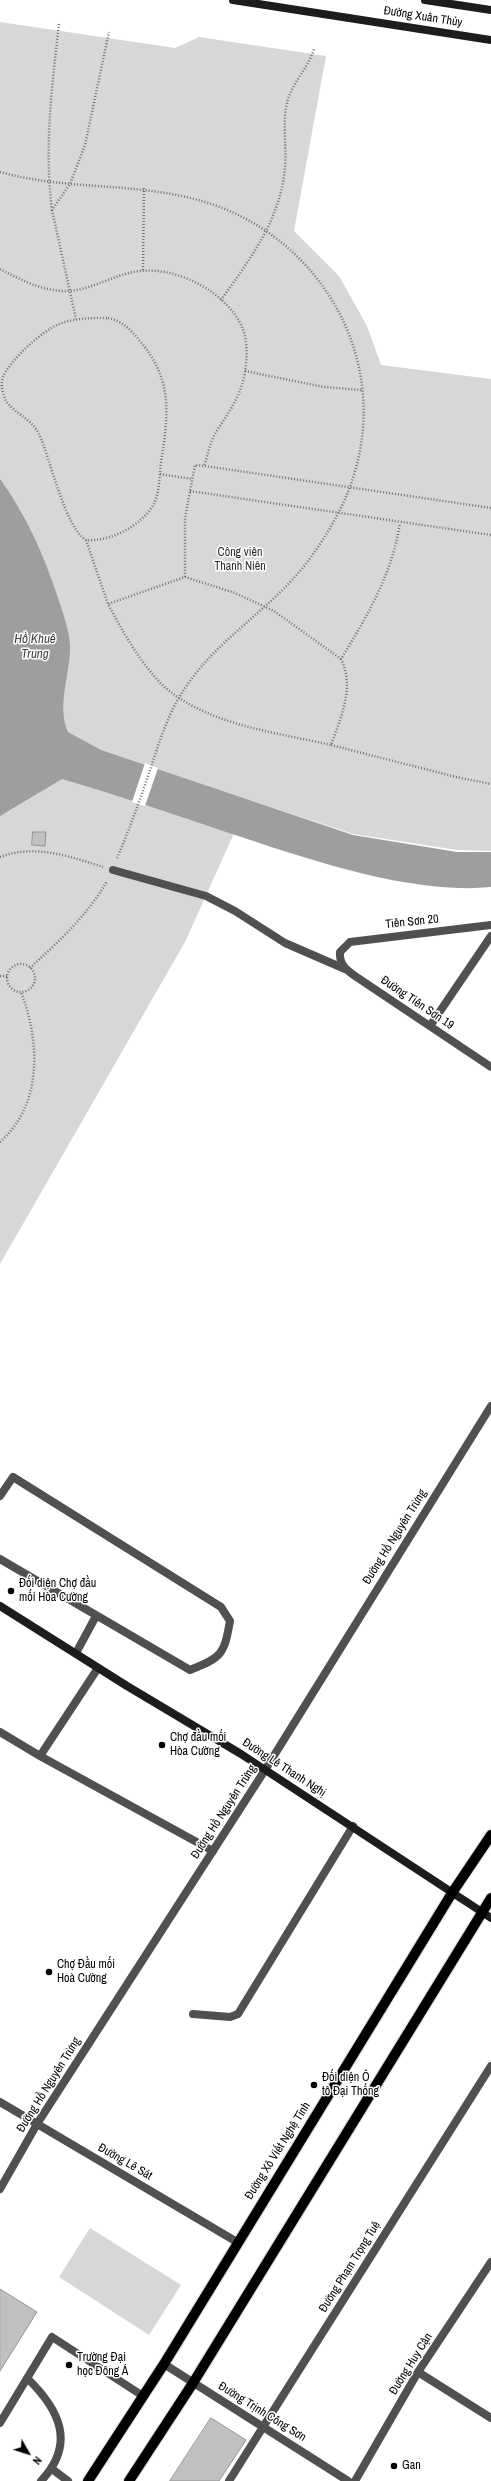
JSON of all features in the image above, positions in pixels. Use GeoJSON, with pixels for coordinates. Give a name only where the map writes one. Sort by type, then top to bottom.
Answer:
{"type":"FeatureCollection","features":[{"type":"Feature","properties":{"kind":"main road","name":"Đường Xuân Thủy"},"geometry":{"type":"LineString","coordinates":[[233,0],[277,3],[491,40]]}},
{"type":"Feature","properties":{"kind":"main road","name":"Đường Xuân Thủy"},"geometry":{"type":"LineString","coordinates":[[425,0],[491,10]]}},
{"type":"Feature","properties":{"kind":"main road","name":"Đường Lê Thanh Nghị"},"geometry":{"type":"LineString","coordinates":[[0,1606],[265,1770],[353,1826],[491,1918]]}},
{"type":"Feature","properties":{"kind":"main road","name":"Đường Xô Viết Nghệ Tĩnh"},"geometry":{"type":"LineString","coordinates":[[88,2481],[164,2364],[237,2242],[452,1893],[491,1835]]}},
{"type":"Feature","properties":{"kind":"main road"},"geometry":{"type":"LineString","coordinates":[[129,2481],[193,2383],[491,1898]]}},
{"type":"Feature","properties":{"kind":"street","name":"Đường Tiên Sơn 19"},"geometry":{"type":"LineString","coordinates":[[113,870],[206,896],[235,911],[285,943],[345,969],[491,1067]]}},
{"type":"Feature","properties":{"kind":"street","name":"Tiên Sơn 20"},"geometry":{"type":"LineString","coordinates":[[345,969],[340,961],[340,952],[350,942],[491,925]]}},
{"type":"Feature","properties":{"kind":"street"},"geometry":{"type":"LineString","coordinates":[[430,1026],[491,936]]}},
{"type":"Feature","properties":{"kind":"street","name":"Đường Hồ Nguyên Trừng"},"geometry":{"type":"LineString","coordinates":[[0,2189],[37,2124],[265,1770],[491,1406]]}},
{"type":"Feature","properties":{"kind":"street"},"geometry":{"type":"LineString","coordinates":[[0,1496],[13,1477],[221,1607],[230,1621],[226,1647],[214,1661],[190,1670],[0,1559]]}},
{"type":"Feature","properties":{"kind":"street"},"geometry":{"type":"LineString","coordinates":[[76,1653],[96,1616]]}},
{"type":"Feature","properties":{"kind":"street"},"geometry":{"type":"LineString","coordinates":[[40,1756],[98,1668]]}},
{"type":"Feature","properties":{"kind":"street"},"geometry":{"type":"LineString","coordinates":[[0,1732],[40,1756],[213,1851]]}},
{"type":"Feature","properties":{"kind":"street"},"geometry":{"type":"LineString","coordinates":[[193,2014],[230,2017],[238,2014],[353,1826]]}},
{"type":"Feature","properties":{"kind":"street","name":"Đường Phạm Trọng Tuệ"},"geometry":{"type":"LineString","coordinates":[[229,2481],[491,2066]]}},
{"type":"Feature","properties":{"kind":"street","name":"Đường Lê Sát"},"geometry":{"type":"LineString","coordinates":[[0,2102],[237,2242]]}},
{"type":"Feature","properties":{"kind":"street","name":"Đường Huy Cận"},"geometry":{"type":"LineString","coordinates":[[355,2481],[418,2372],[491,2262]]}},
{"type":"Feature","properties":{"kind":"street"},"geometry":{"type":"LineString","coordinates":[[0,2423],[52,2337],[143,2396]]}},
{"type":"Feature","properties":{"kind":"street","name":"Đường Trịnh Công Sơn"},"geometry":{"type":"LineString","coordinates":[[164,2364],[348,2481]]}},
{"type":"Feature","properties":{"kind":"street"},"geometry":{"type":"LineString","coordinates":[[418,2372],[491,2418]]}},
{"type":"Feature","properties":{"kind":"street"},"geometry":{"type":"LineString","coordinates":[[28,2378],[51,2405],[59,2423],[62,2446],[52,2469],[41,2481]]}},
{"type":"Feature","properties":{"kind":"street"},"geometry":{"type":"LineString","coordinates":[[52,2469],[68,2481]]}},
{"type":"Feature","properties":{"kind":"path"},"geometry":{"type":"LineString","coordinates":[[59,24],[49,136],[48,182],[68,291],[76,319]]}},
{"type":"Feature","properties":{"kind":"path"},"geometry":{"type":"LineString","coordinates":[[52,210],[70,184],[89,131],[109,32]]}},
{"type":"Feature","properties":{"kind":"path"},"geometry":{"type":"LineString","coordinates":[[221,300],[252,256],[267,231],[283,181],[286,104],[293,86],[309,64],[314,49]]}},
{"type":"Feature","properties":{"kind":"path"},"geometry":{"type":"LineString","coordinates":[[0,172],[48,182],[144,188],[208,203],[242,217],[267,231],[300,258],[328,293],[354,346],[362,390],[361,443],[350,488],[339,513],[308,562],[265,607],[220,645],[198,670],[179,698],[155,755],[134,818],[113,870],[92,904],[61,939],[30,968]]}},
{"type":"Feature","properties":{"kind":"path"},"geometry":{"type":"LineString","coordinates":[[143,270],[144,188]]}},
{"type":"Feature","properties":{"kind":"path"},"geometry":{"type":"LineString","coordinates":[[0,269],[34,285],[50,290],[68,291],[87,288],[131,272],[143,270],[180,276],[200,285],[221,300],[233,312],[242,328],[246,348],[245,371],[236,401],[214,436],[204,466]]}},
{"type":"Feature","properties":{"kind":"path"},"geometry":{"type":"LineString","coordinates":[[86,540],[117,534],[147,513],[155,501],[160,474],[167,405],[165,385],[157,365],[143,344],[122,323],[108,318],[76,319],[56,325],[42,334],[25,350],[3,376],[2,388],[6,401],[37,431],[63,502],[79,535],[86,540],[108,604],[126,636],[154,675],[179,698],[210,713],[241,724],[456,777],[491,784]]}},
{"type":"Feature","properties":{"kind":"path"},"geometry":{"type":"LineString","coordinates":[[245,371],[324,388],[362,390]]}},
{"type":"Feature","properties":{"kind":"path"},"geometry":{"type":"LineString","coordinates":[[0,373],[3,376]]}},
{"type":"Feature","properties":{"kind":"path"},"geometry":{"type":"LineString","coordinates":[[185,577],[185,518],[195,465],[491,508]]}},
{"type":"Feature","properties":{"kind":"path"},"geometry":{"type":"LineString","coordinates":[[160,474],[192,479]]}},
{"type":"Feature","properties":{"kind":"path"},"geometry":{"type":"LineString","coordinates":[[190,491],[400,523],[491,535]]}},
{"type":"Feature","properties":{"kind":"path"},"geometry":{"type":"LineString","coordinates":[[341,659],[369,614],[387,577],[396,550],[400,523]]}},
{"type":"Feature","properties":{"kind":"path"},"geometry":{"type":"LineString","coordinates":[[108,604],[185,577],[230,590],[280,615],[341,659],[347,675],[347,691],[331,745]]}},
{"type":"Feature","properties":{"kind":"path"},"geometry":{"type":"LineString","coordinates":[[0,857],[19,851],[40,851],[113,870]]}},
{"type":"Feature","properties":{"kind":"path"},"geometry":{"type":"LineString","coordinates":[[16,965],[30,968],[35,976],[30,989],[21,992],[10,987],[7,976],[16,965]]}},
{"type":"Feature","properties":{"kind":"path"},"geometry":{"type":"LineString","coordinates":[[0,976],[7,976]]}},
{"type":"Feature","properties":{"kind":"path"},"geometry":{"type":"LineString","coordinates":[[0,1142],[16,1126],[24,1111],[34,1078],[34,1036],[21,992]]}},
{"type":"Feature","properties":{"kind":"green space","name":"Công viên Thanh Niên"},"geometry":{"type":"Polygon","coordinates":[[[0,22],[175,48],[199,37],[326,56],[294,231],[339,276],[367,326],[381,365],[491,379],[491,851],[457,850],[353,834],[249,800],[185,942],[0,1264],[0,22]]]}},
{"type":"Feature","properties":{"kind":"green space"},"geometry":{"type":"Polygon","coordinates":[[[90,2228],[181,2285],[149,2335],[59,2277],[90,2228]]]}},
{"type":"Feature","properties":{"kind":"water","name":"Hồ Khuê Trung"},"geometry":{"type":"Polygon","coordinates":[[[0,479],[26,520],[40,549],[52,579],[67,626],[70,656],[63,711],[68,732],[101,750],[353,835],[457,852],[491,852],[491,887],[460,888],[427,886],[360,873],[293,854],[62,779],[0,816],[0,479]]]}},
{"type":"Feature","properties":{"kind":"pier"},"geometry":{"type":"Polygon","coordinates":[[[145,763],[158,768],[145,806],[132,802],[145,763]]]}},
{"type":"Feature","properties":{"kind":"building"},"geometry":{"type":"Polygon","coordinates":[[[33,832],[46,832],[45,846],[32,845],[33,832]]]}},
{"type":"Feature","properties":{"kind":"building"},"geometry":{"type":"Polygon","coordinates":[[[0,2289],[37,2312],[0,2371],[0,2289]]]}},
{"type":"Feature","properties":{"kind":"building"},"geometry":{"type":"Polygon","coordinates":[[[211,2418],[246,2440],[219,2481],[170,2481],[211,2418]]]}},
{"type":"Feature","properties":{"kind":"place","name":"Đối diện Chợ đầu mối Hòa Cường"},"geometry":{"type":"Point","coordinates":[11,1591]}},
{"type":"Feature","properties":{"kind":"place","name":"Chợ đầu mối Hòa Cường"},"geometry":{"type":"Point","coordinates":[162,1745]}},
{"type":"Feature","properties":{"kind":"place","name":"Chợ Đầu mối Hoà Cường"},"geometry":{"type":"Point","coordinates":[49,1972]}},
{"type":"Feature","properties":{"kind":"place","name":"Đối diện Ô tô Đại Thống"},"geometry":{"type":"Point","coordinates":[314,2085]}},
{"type":"Feature","properties":{"kind":"place","name":"Trường Đại học Đông Á"},"geometry":{"type":"Point","coordinates":[69,2365]}},
{"type":"Feature","properties":{"kind":"place","name":"Gan"},"geometry":{"type":"Point","coordinates":[394,2466]}}]}
